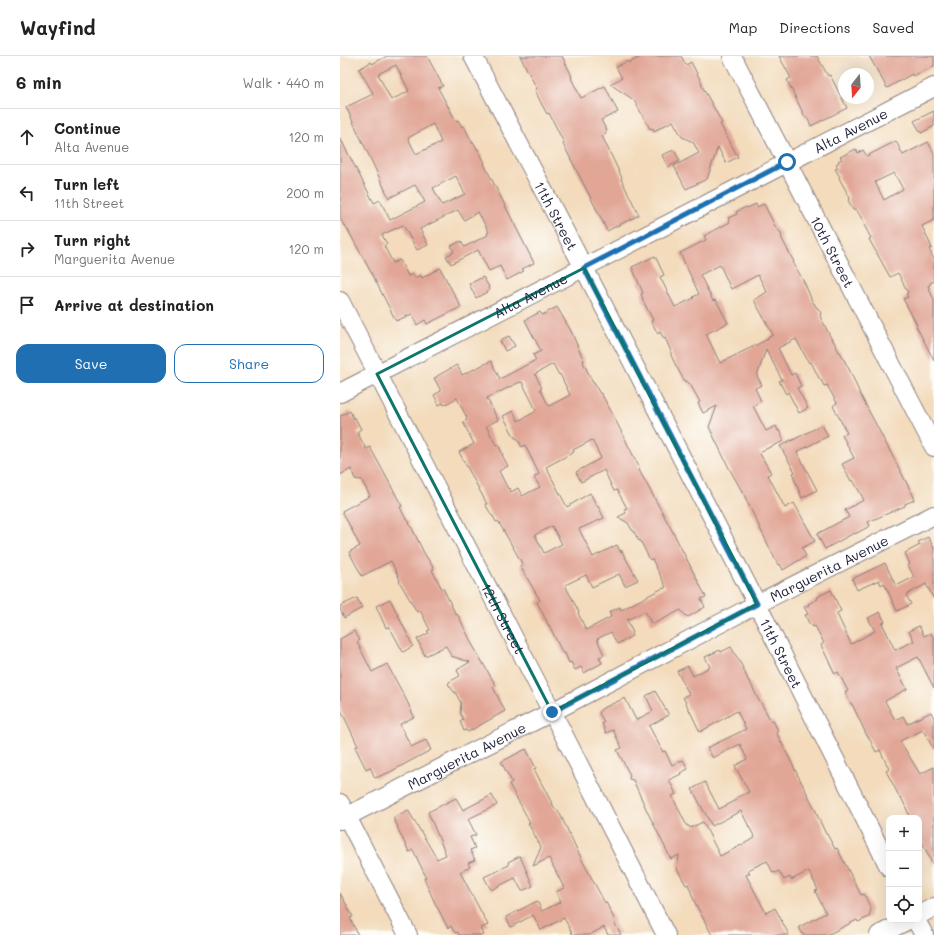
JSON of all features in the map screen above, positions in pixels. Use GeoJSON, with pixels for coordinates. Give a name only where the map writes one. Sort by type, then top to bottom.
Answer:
{"type":"FeatureCollection","features":[{"type":"Feature","properties":{"kind":"street","name":"11th Street"},"geometry":{"type":"LineString","coordinates":[[473,56],[757,604],[886,861]]}},
{"type":"Feature","properties":{"kind":"street","name":"10th Street"},"geometry":{"type":"LineString","coordinates":[[732,56],[934,447]]}},
{"type":"Feature","properties":{"kind":"street","name":"Alta Avenue"},"geometry":{"type":"LineString","coordinates":[[340,393],[934,86]]}},
{"type":"Feature","properties":{"kind":"street","name":"12th Street"},"geometry":{"type":"LineString","coordinates":[[340,301],[666,935]]}},
{"type":"Feature","properties":{"kind":"street","name":"Marguerita Avenue"},"geometry":{"type":"LineString","coordinates":[[342,813],[552,712],[757,604],[934,515]]}},
{"type":"Feature","properties":{"kind":"street"},"geometry":{"type":"LineString","coordinates":[[342,813],[408,935]]}},
{"type":"Feature","properties":{"kind":"street"},"geometry":{"type":"LineString","coordinates":[[922,913],[934,907]]}},
{"type":"Feature","properties":{"kind":"street"},"geometry":{"type":"LineString","coordinates":[[879,935],[902,923]]}},
{"type":"Feature","properties":{"kind":"street"},"geometry":{"type":"LineString","coordinates":[[918,923],[924,935]]}},
{"type":"Feature","properties":{"kind":"highlighted area"},"geometry":{"type":"Polygon","coordinates":[[[584,268],[757,604],[552,712],[377,374],[584,268]]]}},
{"type":"Feature","properties":{"kind":"building"},"geometry":{"type":"Polygon","coordinates":[[[387,56],[427,56],[443,86],[438,88],[456,121],[458,120],[462,127],[464,126],[473,144],[474,143],[478,149],[485,163],[484,164],[534,263],[522,269],[524,271],[507,280],[500,266],[489,271],[478,250],[451,264],[446,256],[454,252],[451,246],[461,241],[464,247],[488,235],[487,233],[489,232],[478,212],[464,220],[458,210],[420,229],[428,245],[417,250],[403,225],[382,235],[387,244],[384,246],[393,263],[400,260],[408,276],[413,274],[415,278],[420,275],[422,278],[440,268],[461,307],[427,324],[425,320],[417,325],[412,314],[396,321],[373,276],[340,218],[340,138],[374,203],[380,200],[390,220],[425,202],[415,185],[389,198],[346,107],[373,94],[359,69],[371,62],[372,64],[387,56]],[[396,65],[378,74],[391,100],[409,91],[396,65]],[[433,124],[408,138],[416,154],[441,142],[433,124]],[[456,176],[433,188],[442,205],[465,194],[456,176]]]}},
{"type":"Feature","properties":{"kind":"building"},"geometry":{"type":"Polygon","coordinates":[[[520,56],[562,56],[581,98],[605,86],[618,112],[601,120],[607,131],[605,133],[606,134],[602,136],[639,215],[607,231],[549,113],[547,114],[541,103],[535,90],[537,89],[520,56]]]}},
{"type":"Feature","properties":{"kind":"building"},"geometry":{"type":"Polygon","coordinates":[[[642,56],[681,56],[686,65],[691,62],[722,123],[720,124],[738,157],[726,163],[718,147],[707,179],[686,189],[674,166],[699,153],[693,142],[682,137],[673,121],[654,131],[653,128],[650,129],[634,100],[610,84],[622,78],[616,67],[628,61],[629,63],[642,56]]]}},
{"type":"Feature","properties":{"kind":"building"},"geometry":{"type":"Polygon","coordinates":[[[779,56],[817,56],[828,76],[830,75],[838,91],[838,104],[845,104],[847,108],[811,126],[787,80],[791,78],[779,56]]]}},
{"type":"Feature","properties":{"kind":"building"},"geometry":{"type":"Polygon","coordinates":[[[869,56],[934,56],[934,66],[913,76],[912,74],[887,88],[869,56]]]}},
{"type":"Feature","properties":{"kind":"building"},"geometry":{"type":"Polygon","coordinates":[[[934,111],[934,126],[921,133],[914,121],[934,111]]]}},
{"type":"Feature","properties":{"kind":"building"},"geometry":{"type":"Polygon","coordinates":[[[896,141],[903,155],[928,142],[934,153],[934,220],[922,226],[932,248],[929,249],[934,259],[934,281],[928,286],[934,300],[934,360],[903,299],[908,297],[906,294],[908,293],[898,273],[890,277],[869,239],[871,238],[864,225],[865,224],[856,209],[853,210],[848,200],[850,198],[835,169],[838,168],[836,164],[839,162],[838,161],[842,159],[840,157],[856,149],[858,153],[863,150],[867,156],[896,141]],[[894,173],[875,182],[884,200],[903,189],[894,173]]]}},
{"type":"Feature","properties":{"kind":"building"},"geometry":{"type":"Polygon","coordinates":[[[674,150],[680,161],[668,167],[662,155],[674,150]]]}},
{"type":"Feature","properties":{"kind":"building"},"geometry":{"type":"Polygon","coordinates":[[[756,204],[757,207],[764,204],[775,226],[781,233],[782,239],[813,303],[821,313],[820,316],[832,340],[851,373],[860,394],[914,497],[914,500],[905,504],[905,506],[868,522],[870,526],[825,549],[817,534],[849,517],[845,510],[864,500],[842,464],[854,458],[842,435],[847,433],[833,406],[837,403],[827,385],[824,386],[820,380],[811,362],[809,363],[796,339],[778,348],[791,375],[795,373],[801,386],[797,388],[808,408],[799,413],[788,392],[786,394],[779,381],[782,380],[766,349],[757,376],[762,385],[755,388],[761,401],[753,406],[766,431],[776,426],[784,441],[759,452],[771,473],[768,475],[785,508],[794,503],[815,541],[802,548],[806,556],[783,570],[780,564],[778,565],[709,427],[717,406],[703,413],[698,403],[700,402],[690,384],[687,381],[685,382],[676,366],[665,338],[664,339],[660,332],[658,334],[651,321],[653,320],[642,299],[641,294],[643,293],[632,267],[655,256],[664,275],[660,277],[675,307],[694,298],[693,297],[699,294],[680,253],[706,240],[704,236],[730,222],[728,218],[737,214],[736,212],[746,207],[747,208],[756,204]],[[720,265],[700,275],[713,301],[716,300],[728,323],[706,334],[720,363],[768,339],[767,338],[773,335],[754,300],[767,292],[758,275],[731,289],[720,265]]]}},
{"type":"Feature","properties":{"kind":"building"},"geometry":{"type":"Polygon","coordinates":[[[483,277],[489,287],[489,291],[476,298],[469,284],[483,277]]]}},
{"type":"Feature","properties":{"kind":"building"},"geometry":{"type":"Polygon","coordinates":[[[557,307],[571,331],[593,383],[600,394],[601,393],[613,415],[640,469],[639,470],[706,597],[701,599],[705,607],[688,617],[681,610],[653,624],[645,611],[627,620],[633,633],[631,634],[632,636],[617,644],[611,632],[597,639],[604,655],[599,657],[602,663],[584,673],[581,667],[575,670],[571,662],[569,663],[565,653],[563,654],[537,602],[540,600],[520,566],[523,565],[498,521],[496,522],[485,504],[487,504],[459,452],[474,444],[463,422],[467,420],[467,418],[457,398],[444,405],[443,403],[439,405],[434,395],[441,391],[434,378],[457,365],[462,375],[491,361],[500,379],[536,360],[533,355],[541,351],[525,320],[540,312],[542,315],[557,307]],[[553,364],[535,374],[542,388],[540,389],[549,406],[570,395],[560,374],[559,375],[553,364]],[[522,382],[487,398],[498,420],[486,426],[496,445],[498,444],[508,466],[499,471],[508,489],[509,488],[511,492],[518,488],[522,496],[540,487],[534,477],[539,474],[525,445],[522,447],[517,438],[515,438],[503,416],[513,411],[518,421],[536,410],[522,382]],[[592,440],[573,450],[574,452],[546,467],[567,507],[590,493],[598,506],[604,518],[579,529],[593,557],[617,545],[638,580],[625,586],[619,574],[592,587],[586,575],[565,585],[579,612],[578,613],[586,630],[611,617],[609,612],[620,607],[621,610],[666,587],[652,559],[650,560],[640,540],[639,541],[628,523],[618,517],[626,513],[624,509],[627,508],[617,490],[614,491],[604,470],[581,482],[576,472],[601,458],[592,440]],[[552,526],[535,535],[544,553],[562,544],[552,526]]]}},
{"type":"Feature","properties":{"kind":"building"},"geometry":{"type":"Polygon","coordinates":[[[509,336],[515,346],[505,351],[500,340],[509,336]]]}},
{"type":"Feature","properties":{"kind":"building"},"geometry":{"type":"Polygon","coordinates":[[[350,411],[361,429],[357,432],[366,449],[370,447],[402,506],[400,507],[406,519],[409,521],[410,526],[423,551],[434,569],[432,570],[442,589],[443,588],[456,615],[457,614],[459,617],[472,644],[496,686],[493,687],[505,711],[468,732],[466,730],[464,731],[460,721],[463,719],[460,713],[461,703],[455,692],[448,684],[460,676],[457,670],[470,662],[451,656],[446,646],[425,656],[417,639],[429,633],[427,631],[430,630],[420,610],[417,612],[399,581],[400,580],[391,561],[362,576],[349,552],[360,546],[342,511],[370,496],[361,479],[355,479],[351,469],[340,475],[340,416],[350,411]]]}},
{"type":"Feature","properties":{"kind":"building"},"geometry":{"type":"Polygon","coordinates":[[[822,425],[828,436],[797,452],[817,490],[802,498],[793,476],[793,473],[795,472],[780,446],[822,425]]]}},
{"type":"Feature","properties":{"kind":"building"},"geometry":{"type":"Polygon","coordinates":[[[928,537],[934,548],[934,599],[926,584],[906,595],[911,604],[897,611],[884,583],[881,585],[879,580],[857,590],[852,579],[885,563],[896,586],[914,577],[908,565],[910,564],[905,553],[920,545],[918,542],[928,537]]]}},
{"type":"Feature","properties":{"kind":"building"},"geometry":{"type":"Polygon","coordinates":[[[831,590],[841,611],[837,614],[851,644],[875,631],[868,618],[880,612],[885,622],[882,623],[895,650],[914,641],[909,631],[919,626],[924,636],[931,633],[934,640],[934,688],[918,657],[896,668],[907,689],[885,701],[895,720],[903,716],[907,724],[931,712],[934,718],[934,750],[923,730],[900,741],[920,774],[934,767],[934,867],[922,842],[922,815],[909,815],[901,797],[900,798],[886,771],[889,769],[880,750],[876,752],[867,736],[845,692],[848,691],[838,672],[835,674],[821,645],[824,643],[815,626],[813,627],[811,624],[810,625],[805,615],[808,614],[804,607],[818,599],[817,597],[831,590]]]}},
{"type":"Feature","properties":{"kind":"building"},"geometry":{"type":"Polygon","coordinates":[[[357,598],[362,608],[344,618],[340,606],[357,598]]]}},
{"type":"Feature","properties":{"kind":"building"},"geometry":{"type":"Polygon","coordinates":[[[390,599],[413,646],[403,652],[389,626],[386,628],[376,606],[390,599]]]}},
{"type":"Feature","properties":{"kind":"building"},"geometry":{"type":"Polygon","coordinates":[[[354,631],[360,640],[357,642],[372,672],[387,664],[407,701],[414,717],[400,724],[411,747],[426,740],[431,750],[390,772],[375,778],[370,767],[366,769],[355,747],[358,746],[340,708],[340,639],[354,631]]]}},
{"type":"Feature","properties":{"kind":"building"},"geometry":{"type":"Polygon","coordinates":[[[731,647],[760,703],[771,721],[773,720],[778,731],[776,732],[826,834],[835,849],[837,848],[861,895],[864,894],[871,909],[869,917],[858,922],[857,920],[827,935],[803,935],[799,927],[826,913],[815,891],[818,890],[809,871],[791,880],[790,877],[784,880],[779,871],[773,873],[767,861],[748,870],[750,873],[746,875],[766,913],[775,908],[789,935],[712,935],[695,903],[688,884],[686,885],[677,869],[679,855],[671,859],[633,780],[629,779],[630,775],[617,750],[622,748],[613,730],[606,733],[602,723],[604,722],[599,713],[601,709],[625,698],[636,720],[653,711],[646,696],[655,691],[669,715],[649,726],[672,765],[683,760],[688,769],[669,780],[676,794],[672,796],[687,826],[690,828],[703,822],[720,856],[755,838],[741,811],[712,826],[692,789],[705,782],[719,809],[749,792],[735,766],[747,759],[740,744],[713,758],[707,748],[746,729],[737,711],[700,732],[683,697],[689,694],[677,671],[688,666],[693,676],[710,667],[705,657],[731,647]]]}},
{"type":"Feature","properties":{"kind":"building"},"geometry":{"type":"Polygon","coordinates":[[[526,749],[536,768],[534,769],[555,809],[558,810],[583,862],[605,903],[606,902],[621,935],[608,935],[604,927],[589,935],[573,935],[564,918],[541,930],[533,915],[511,927],[506,917],[537,901],[542,911],[561,902],[556,892],[564,888],[549,858],[533,866],[541,847],[509,784],[512,782],[501,762],[526,749]]]}},
{"type":"Feature","properties":{"kind":"building"},"geometry":{"type":"Polygon","coordinates":[[[492,795],[497,805],[468,819],[476,835],[470,837],[475,848],[470,850],[475,860],[468,863],[470,867],[460,872],[488,925],[481,928],[484,935],[459,935],[458,932],[455,933],[451,926],[448,928],[434,901],[424,878],[426,877],[413,850],[409,852],[393,818],[408,810],[437,859],[446,855],[428,812],[456,798],[463,810],[492,795]]]}},
{"type":"Feature","properties":{"kind":"building"},"geometry":{"type":"Polygon","coordinates":[[[520,856],[533,886],[522,891],[515,878],[491,890],[484,877],[509,865],[508,862],[520,856]]]}},
{"type":"Feature","properties":{"kind":"building"},"geometry":{"type":"Polygon","coordinates":[[[340,893],[353,917],[350,918],[358,935],[340,935],[340,893]]]}},
{"type":"Feature","properties":{"kind":"route"},"geometry":{"type":"LineString","coordinates":[[552,712],[757,604],[584,268],[787,162]]}}]}
